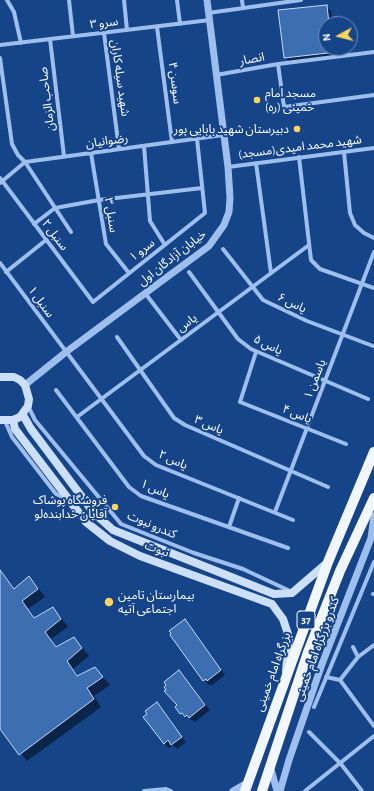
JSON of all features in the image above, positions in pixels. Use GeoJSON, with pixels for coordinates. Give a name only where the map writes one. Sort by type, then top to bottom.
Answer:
{"type":"FeatureCollection","features":[{"type":"Feature","properties":{"kind":"highway","name":"بزرگراه امام خمینی"},"geometry":{"type":"LineString","coordinates":[[246,787],[328,562],[374,452]]}},
{"type":"Feature","properties":{"kind":"highway","name":"37"},"geometry":{"type":"LineString","coordinates":[[262,791],[308,652],[340,571],[374,498]]}},
{"type":"Feature","properties":{"kind":"main road"},"geometry":{"type":"LineString","coordinates":[[0,377],[14,377],[25,385],[29,399],[28,406],[23,415],[6,421]]}},
{"type":"Feature","properties":{"kind":"main road","name":"نبوت"},"geometry":{"type":"LineString","coordinates":[[23,415],[31,429],[94,513],[113,530],[274,594],[292,592]]}},
{"type":"Feature","properties":{"kind":"main road","name":"نبوت"},"geometry":{"type":"LineString","coordinates":[[6,421],[16,429],[86,522],[110,541],[140,556],[272,604],[283,618],[289,637],[286,675]]}},
{"type":"Feature","properties":{"kind":"main road"},"geometry":{"type":"LineString","coordinates":[[292,592],[328,562]]}},
{"type":"Feature","properties":{"kind":"street"},"geometry":{"type":"LineString","coordinates":[[7,0],[14,12],[21,42]]}},
{"type":"Feature","properties":{"kind":"street"},"geometry":{"type":"LineString","coordinates":[[69,0],[74,36]]}},
{"type":"Feature","properties":{"kind":"street"},"geometry":{"type":"LineString","coordinates":[[124,0],[127,30]]}},
{"type":"Feature","properties":{"kind":"street"},"geometry":{"type":"LineString","coordinates":[[178,0],[180,24]]}},
{"type":"Feature","properties":{"kind":"street","name":"خیابان آزادگان اول"},"geometry":{"type":"LineString","coordinates":[[25,385],[66,352],[209,246],[217,237],[224,225],[229,212],[230,198],[228,166],[206,0]]}},
{"type":"Feature","properties":{"kind":"street"},"geometry":{"type":"LineString","coordinates":[[242,0],[243,8]]}},
{"type":"Feature","properties":{"kind":"street","name":"سرو ۳"},"geometry":{"type":"LineString","coordinates":[[0,45],[180,24],[243,8],[301,0]]}},
{"type":"Feature","properties":{"kind":"street","name":"سوسن ۴"},"geometry":{"type":"LineString","coordinates":[[157,27],[172,142]]}},
{"type":"Feature","properties":{"kind":"street","name":"شهید سیله کاران"},"geometry":{"type":"LineString","coordinates":[[104,33],[119,149]]}},
{"type":"Feature","properties":{"kind":"street","name":"صاحب الزمان"},"geometry":{"type":"LineString","coordinates":[[50,39],[64,156]]}},
{"type":"Feature","properties":{"kind":"street"},"geometry":{"type":"LineString","coordinates":[[278,64],[374,52]]}},
{"type":"Feature","properties":{"kind":"street"},"geometry":{"type":"LineString","coordinates":[[0,58],[12,144],[71,232]]}},
{"type":"Feature","properties":{"kind":"street","name":"انصار"},"geometry":{"type":"LineString","coordinates":[[216,76],[278,64],[284,106],[374,95]]}},
{"type":"Feature","properties":{"kind":"street","name":"رضوانیان"},"geometry":{"type":"LineString","coordinates":[[25,162],[223,135]]}},
{"type":"Feature","properties":{"kind":"street"},"geometry":{"type":"LineString","coordinates":[[34,224],[55,208],[99,200],[202,188],[197,139]]}},
{"type":"Feature","properties":{"kind":"street"},"geometry":{"type":"LineString","coordinates":[[144,146],[150,221],[165,245]]}},
{"type":"Feature","properties":{"kind":"street","name":"(مسجد)شهید محمد امیدی"},"geometry":{"type":"LineString","coordinates":[[228,166],[374,148]]}},
{"type":"Feature","properties":{"kind":"street"},"geometry":{"type":"LineString","coordinates":[[344,152],[350,213],[355,225],[364,233],[374,238]]}},
{"type":"Feature","properties":{"kind":"street","name":"سنبل ۳"},"geometry":{"type":"LineString","coordinates":[[91,153],[106,244],[129,273]]}},
{"type":"Feature","properties":{"kind":"street"},"geometry":{"type":"LineString","coordinates":[[299,158],[310,260],[320,269],[374,288]]}},
{"type":"Feature","properties":{"kind":"street"},"geometry":{"type":"LineString","coordinates":[[1,181],[25,162]]}},
{"type":"Feature","properties":{"kind":"street"},"geometry":{"type":"LineString","coordinates":[[256,163],[271,272]]}},
{"type":"Feature","properties":{"kind":"street","name":"سنبل ۲"},"geometry":{"type":"LineString","coordinates":[[1,181],[92,302]]}},
{"type":"Feature","properties":{"kind":"street","name":"سرو ۱"},"geometry":{"type":"LineString","coordinates":[[92,302],[205,213],[202,188]]}},
{"type":"Feature","properties":{"kind":"street"},"geometry":{"type":"LineString","coordinates":[[6,272],[46,240]]}},
{"type":"Feature","properties":{"kind":"street","name":"یاس"},"geometry":{"type":"LineString","coordinates":[[77,417],[309,245]]}},
{"type":"Feature","properties":{"kind":"street","name":"یاس ۶"},"geometry":{"type":"LineString","coordinates":[[223,249],[263,300],[307,321],[373,346]]}},
{"type":"Feature","properties":{"kind":"street","name":"یاسمن ۱"},"geometry":{"type":"LineString","coordinates":[[275,512],[374,252]]}},
{"type":"Feature","properties":{"kind":"street","name":"سنبل ۱"},"geometry":{"type":"LineString","coordinates":[[0,263],[66,352]]}},
{"type":"Feature","properties":{"kind":"street","name":"یاس ۵"},"geometry":{"type":"LineString","coordinates":[[189,272],[238,339],[256,352],[368,399]]}},
{"type":"Feature","properties":{"kind":"street"},"geometry":{"type":"LineString","coordinates":[[145,293],[181,340]]}},
{"type":"Feature","properties":{"kind":"street","name":"یاس ۳"},"geometry":{"type":"LineString","coordinates":[[118,337],[174,418],[185,425],[328,487]]}},
{"type":"Feature","properties":{"kind":"street","name":"یاس ۲"},"geometry":{"type":"LineString","coordinates":[[66,352],[144,456],[156,464],[293,520]]}},
{"type":"Feature","properties":{"kind":"street","name":"یاس ۴"},"geometry":{"type":"LineString","coordinates":[[256,352],[240,402],[346,444]]}},
{"type":"Feature","properties":{"kind":"street","name":"یاس ۱"},"geometry":{"type":"LineString","coordinates":[[56,390],[129,487],[141,496],[288,548]]}},
{"type":"Feature","properties":{"kind":"street","name":"کندرو نبوت"},"geometry":{"type":"LineString","coordinates":[[28,406],[35,420],[121,524],[194,553],[243,569],[292,592]]}},
{"type":"Feature","properties":{"kind":"street"},"geometry":{"type":"LineString","coordinates":[[229,527],[239,498]]}},
{"type":"Feature","properties":{"kind":"street","name":"کندرو بزرگراه امام خمینی"},"geometry":{"type":"LineString","coordinates":[[279,791],[322,664],[371,538],[374,516]]}},
{"type":"Feature","properties":{"kind":"street"},"geometry":{"type":"LineString","coordinates":[[314,707],[374,562]]}},
{"type":"Feature","properties":{"kind":"street"},"geometry":{"type":"LineString","coordinates":[[340,680],[358,658],[374,645]]}},
{"type":"Feature","properties":{"kind":"street"},"geometry":{"type":"LineString","coordinates":[[353,647],[358,658]]}},
{"type":"Feature","properties":{"kind":"street"},"geometry":{"type":"LineString","coordinates":[[326,677],[340,680],[374,726]]}},
{"type":"Feature","properties":{"kind":"street"},"geometry":{"type":"LineString","coordinates":[[309,732],[340,764],[362,791]]}},
{"type":"Feature","properties":{"kind":"street"},"geometry":{"type":"LineString","coordinates":[[305,791],[374,736]]}},
{"type":"Feature","properties":{"kind":"street"},"geometry":{"type":"LineString","coordinates":[[270,766],[279,791]]}},
{"type":"Feature","properties":{"kind":"street"},"geometry":{"type":"LineString","coordinates":[[233,791],[246,787]]}},
{"type":"Feature","properties":{"kind":"street"},"geometry":{"type":"LineString","coordinates":[[144,791],[166,789],[171,791]]}},
{"type":"Feature","properties":{"kind":"building"},"geometry":{"type":"Polygon","coordinates":[[[327,5],[328,16],[318,16],[318,54],[284,58],[278,10],[327,5]]]}},
{"type":"Feature","properties":{"kind":"building"},"geometry":{"type":"Polygon","coordinates":[[[0,570],[14,589],[29,576],[38,589],[22,601],[34,618],[53,607],[61,619],[45,632],[56,647],[74,637],[82,648],[67,661],[77,676],[95,667],[103,677],[87,688],[94,699],[19,755],[0,729],[0,570]]]}},
{"type":"Feature","properties":{"kind":"building"},"geometry":{"type":"Polygon","coordinates":[[[185,619],[221,670],[207,681],[206,679],[203,681],[170,635],[171,633],[169,631],[185,619]]]}},
{"type":"Feature","properties":{"kind":"building"},"geometry":{"type":"Polygon","coordinates":[[[179,670],[205,705],[189,718],[187,715],[185,717],[182,713],[180,714],[175,707],[177,705],[164,691],[166,690],[164,687],[166,685],[164,682],[179,670]]]}},
{"type":"Feature","properties":{"kind":"building"},"geometry":{"type":"Polygon","coordinates":[[[157,702],[182,737],[171,745],[168,740],[164,744],[143,717],[147,714],[145,711],[157,702]]]}},
{"type":"Feature","properties":{"kind":"place","name":"مسجد امام خمینی (ره)"},"geometry":{"type":"Point","coordinates":[257,100]}},
{"type":"Feature","properties":{"kind":"place","name":"دبیرستان شهید بابایی پور"},"geometry":{"type":"Point","coordinates":[297,129]}},
{"type":"Feature","properties":{"kind":"place","name":"فروشگاه پوشاک آقایان خدابنده‌لو"},"geometry":{"type":"Point","coordinates":[115,507]}},
{"type":"Feature","properties":{"kind":"place","name":"بیمارستان تامین اجتماعی آتیه"},"geometry":{"type":"Point","coordinates":[109,602]}}]}
